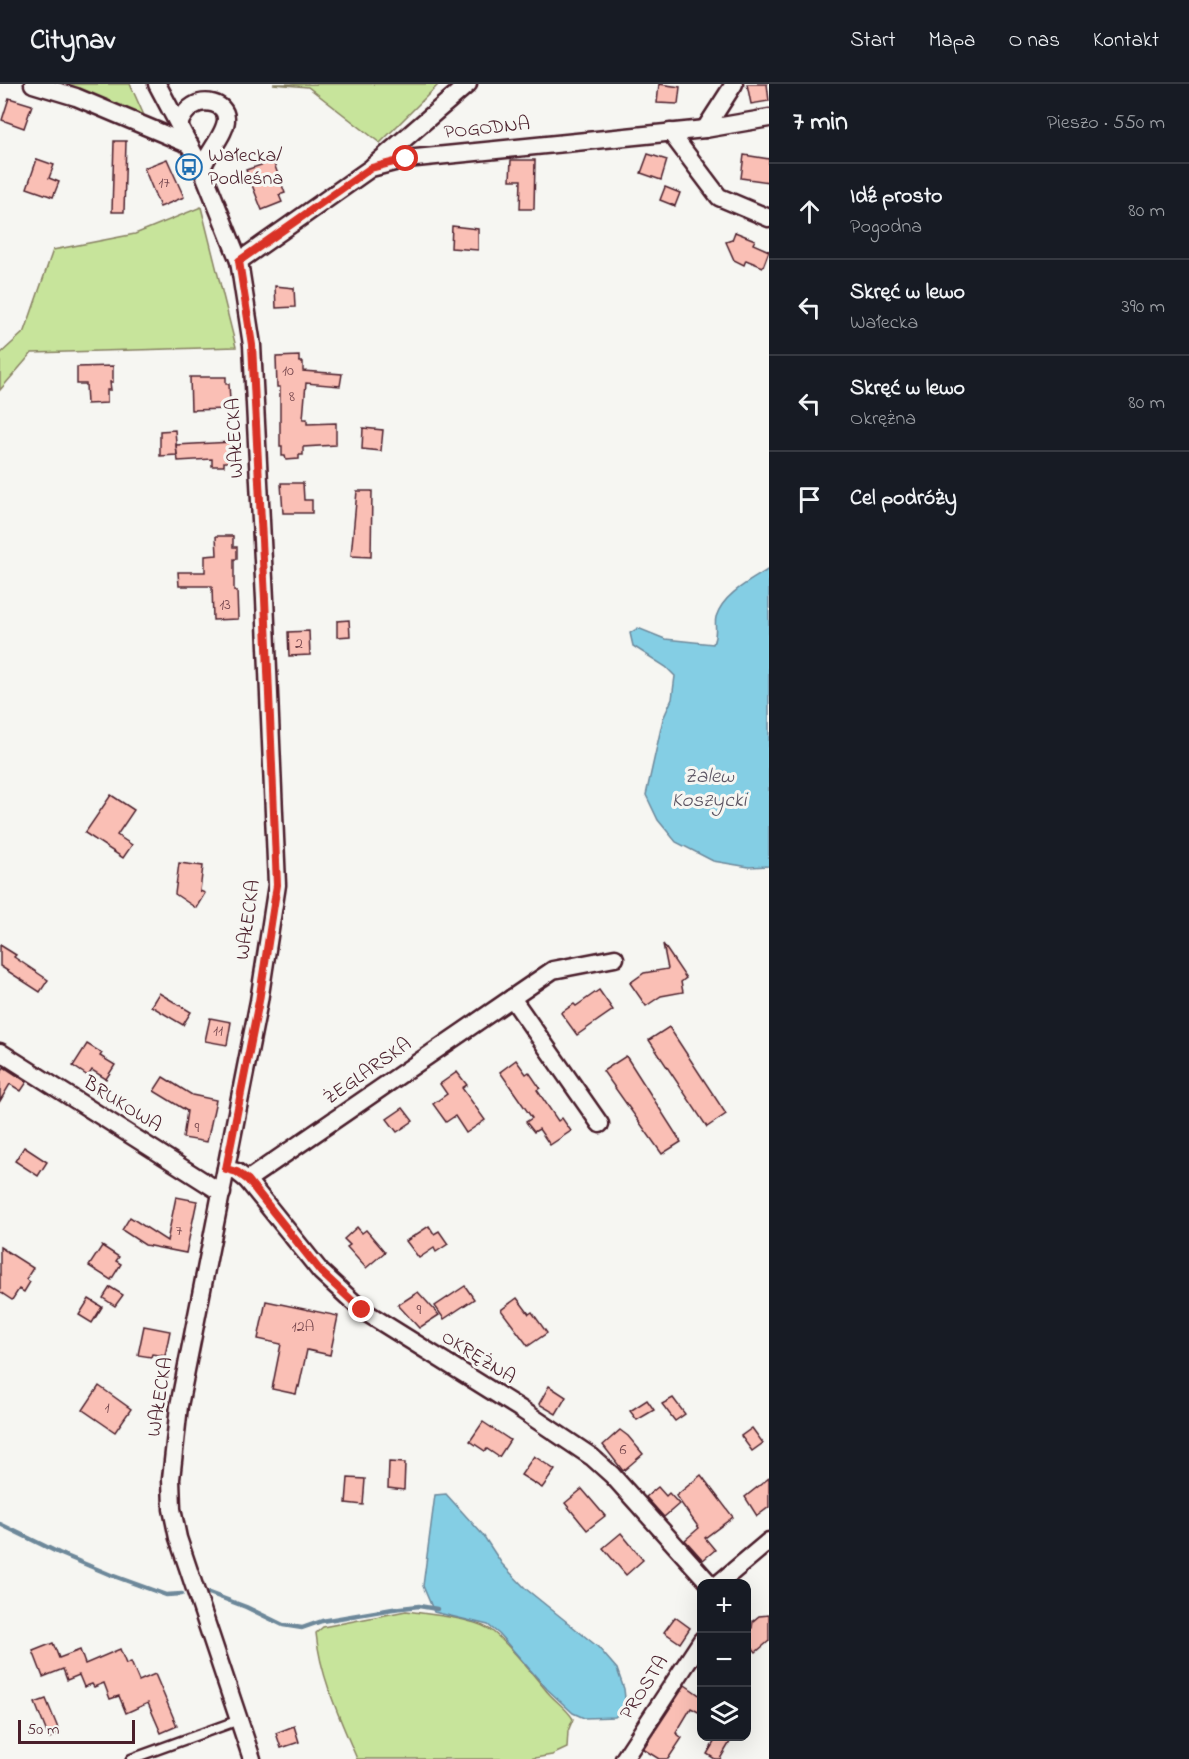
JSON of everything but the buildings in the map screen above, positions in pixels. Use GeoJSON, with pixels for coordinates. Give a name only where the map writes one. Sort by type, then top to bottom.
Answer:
{"type":"FeatureCollection","features":[{"type":"Feature","properties":{"kind":"street"},"geometry":{"type":"LineString","coordinates":[[33,84],[76,97],[190,145]]}},
{"type":"Feature","properties":{"kind":"street","name":"WAŁECKA"},"geometry":{"type":"LineString","coordinates":[[157,84],[202,169],[239,261],[252,345],[277,885],[259,1001],[179,1407],[171,1489],[172,1509],[178,1538],[252,1759]]}},
{"type":"Feature","properties":{"kind":"street"},"geometry":{"type":"LineString","coordinates":[[371,168],[468,84]]}},
{"type":"Feature","properties":{"kind":"street"},"geometry":{"type":"LineString","coordinates":[[705,129],[734,84]]}},
{"type":"Feature","properties":{"kind":"street"},"geometry":{"type":"LineString","coordinates":[[179,124],[188,109],[199,103],[215,104],[224,113],[224,126],[202,169]]}},
{"type":"Feature","properties":{"kind":"street","name":"POGODNA"},"geometry":{"type":"LineString","coordinates":[[239,261],[371,168],[406,159],[705,129],[769,118]]}},
{"type":"Feature","properties":{"kind":"street"},"geometry":{"type":"LineString","coordinates":[[670,132],[719,197],[769,218]]}},
{"type":"Feature","properties":{"kind":"street","name":"ŻEGLARSKA"},"geometry":{"type":"LineString","coordinates":[[248,1180],[553,970],[615,958]]}},
{"type":"Feature","properties":{"kind":"street"},"geometry":{"type":"LineString","coordinates":[[512,998],[600,1124]]}},
{"type":"Feature","properties":{"kind":"street","name":"BRUKOWA"},"geometry":{"type":"LineString","coordinates":[[0,1052],[222,1192]]}},
{"type":"Feature","properties":{"kind":"street","name":"OKRĘŻNA"},"geometry":{"type":"LineString","coordinates":[[226,1169],[237,1172],[248,1180],[321,1272],[362,1310],[519,1408],[592,1457],[636,1500],[706,1579]]}},
{"type":"Feature","properties":{"kind":"street"},"geometry":{"type":"LineString","coordinates":[[724,1579],[769,1541]]}},
{"type":"Feature","properties":{"kind":"street","name":"PROSTA"},"geometry":{"type":"LineString","coordinates":[[624,1759],[697,1648]]}},
{"type":"Feature","properties":{"kind":"lane"},"geometry":{"type":"LineString","coordinates":[[131,1759],[239,1720]]}},
{"type":"Feature","properties":{"kind":"green space"},"geometry":{"type":"Polygon","coordinates":[[[44,84],[130,84],[146,120],[44,84]]]}},
{"type":"Feature","properties":{"kind":"green space"},"geometry":{"type":"Polygon","coordinates":[[[273,84],[439,84],[380,143],[308,87],[273,84]]]}},
{"type":"Feature","properties":{"kind":"green space"},"geometry":{"type":"Polygon","coordinates":[[[201,207],[236,347],[32,353],[0,390],[0,354],[25,331],[53,250],[135,234],[201,207]]]}},
{"type":"Feature","properties":{"kind":"green space"},"geometry":{"type":"Polygon","coordinates":[[[406,1611],[463,1620],[492,1631],[513,1651],[573,1719],[568,1731],[567,1748],[552,1755],[529,1759],[357,1759],[326,1681],[316,1633],[323,1627],[406,1611]]]}},
{"type":"Feature","properties":{"kind":"water","name":"Zalew Koszycki"},"geometry":{"type":"Polygon","coordinates":[[[769,569],[769,866],[749,867],[713,861],[676,842],[658,820],[646,795],[663,719],[672,699],[675,676],[666,667],[633,646],[630,633],[638,628],[665,639],[713,644],[716,617],[725,601],[738,589],[769,569]]]}},
{"type":"Feature","properties":{"kind":"water"},"geometry":{"type":"Polygon","coordinates":[[[446,1494],[483,1535],[502,1564],[526,1589],[598,1647],[617,1669],[624,1689],[626,1707],[615,1717],[584,1718],[573,1713],[547,1689],[499,1634],[488,1625],[434,1612],[423,1586],[435,1495],[446,1494]]]}},
{"type":"Feature","properties":{"kind":"waterway"},"geometry":{"type":"LineString","coordinates":[[0,1524],[111,1575],[166,1595],[182,1594]]}},
{"type":"Feature","properties":{"kind":"waterway"},"geometry":{"type":"LineString","coordinates":[[209,1593],[246,1607],[283,1625],[302,1628],[322,1621],[393,1609],[419,1606],[437,1609]]}},
{"type":"Feature","properties":{"kind":"place","name":"Wałecka/ Podleśna"},"geometry":{"type":"Point","coordinates":[189,167]}},
{"type":"Feature","properties":{"kind":"route"},"geometry":{"type":"LineString","coordinates":[[362,1310],[321,1272],[248,1180],[237,1172],[226,1169],[259,1001],[277,885],[252,345],[239,261],[371,168],[406,159]]}}]}
